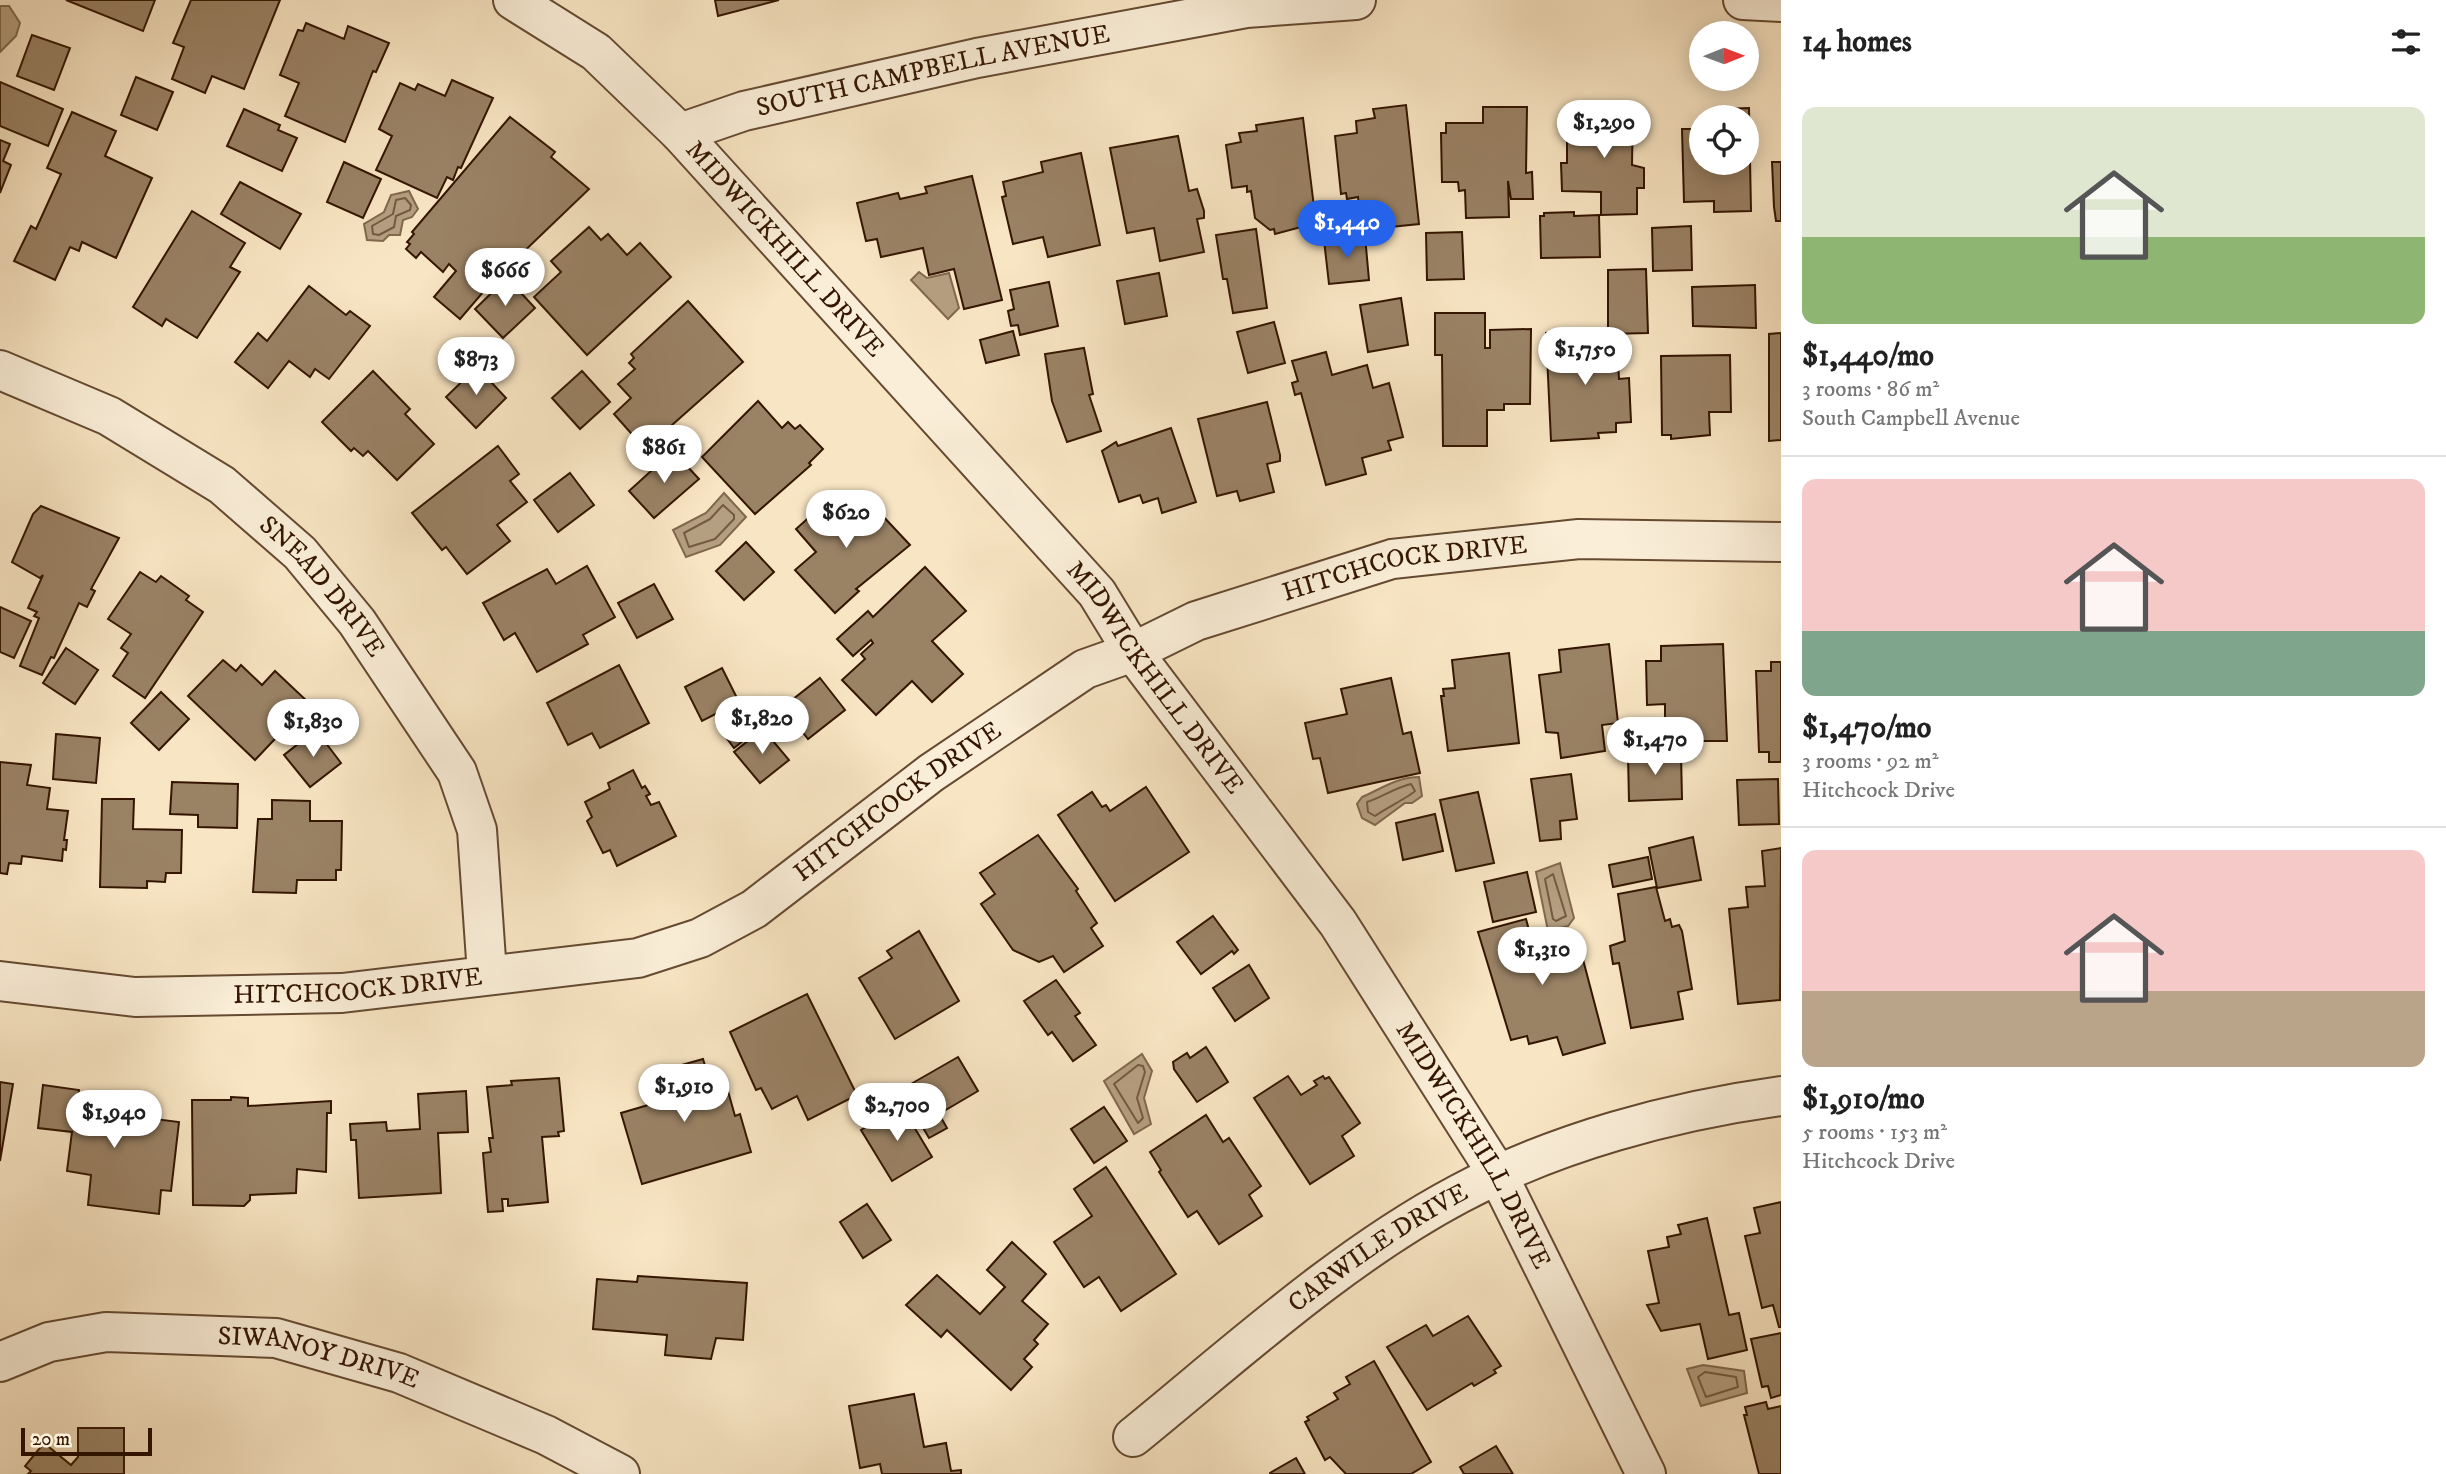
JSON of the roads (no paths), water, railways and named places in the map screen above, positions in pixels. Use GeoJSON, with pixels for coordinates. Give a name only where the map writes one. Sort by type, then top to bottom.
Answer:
{"type":"FeatureCollection","features":[{"type":"Feature","properties":{"kind":"street","name":"MIDWICKHILL DRIVE"},"geometry":{"type":"LineString","coordinates":[[513,0],[596,52],[680,133],[1097,593],[1133,652],[1338,923],[1497,1175],[1646,1474]]}},
{"type":"Feature","properties":{"kind":"street","name":"SOUTH CAMPBELL AVENUE"},"geometry":{"type":"LineString","coordinates":[[680,133],[744,111],[977,58],[1246,8],[1356,0]]}},
{"type":"Feature","properties":{"kind":"street"},"geometry":{"type":"LineString","coordinates":[[1742,0],[1781,2]]}},
{"type":"Feature","properties":{"kind":"street","name":"SNEAD DRIVE"},"geometry":{"type":"LineString","coordinates":[[0,370],[109,416],[222,485],[300,553],[357,622],[457,772],[477,830],[487,974]]}},
{"type":"Feature","properties":{"kind":"street","name":"HITCHCOCK DRIVE"},"geometry":{"type":"LineString","coordinates":[[0,981],[135,997],[342,993],[638,958],[700,938],[754,909],[931,774],[1084,669],[1133,652],[1196,621],[1392,559],[1578,539],[1781,542]]}},
{"type":"Feature","properties":{"kind":"street","name":"CARWILE DRIVE"},"geometry":{"type":"LineString","coordinates":[[1133,1437],[1321,1283],[1436,1208],[1497,1175],[1557,1149],[1743,1102],[1781,1096]]}},
{"type":"Feature","properties":{"kind":"street","name":"SIWANOY DRIVE"},"geometry":{"type":"LineString","coordinates":[[0,1362],[49,1342],[106,1332],[276,1338],[399,1373],[546,1435],[620,1474]]}},
{"type":"Feature","properties":{"kind":"water"},"geometry":{"type":"Polygon","coordinates":[[[0,6],[9,6],[20,23],[16,36],[0,52],[0,6]]]}},
{"type":"Feature","properties":{"kind":"water"},"geometry":{"type":"Polygon","coordinates":[[[409,191],[418,209],[412,217],[403,220],[400,235],[389,235],[383,241],[367,240],[364,224],[384,212],[391,195],[409,191]]]}},
{"type":"Feature","properties":{"kind":"water"},"geometry":{"type":"Polygon","coordinates":[[[919,272],[927,278],[949,273],[959,308],[948,319],[911,280],[919,272]]]}},
{"type":"Feature","properties":{"kind":"water"},"geometry":{"type":"Polygon","coordinates":[[[724,493],[746,517],[720,545],[686,557],[673,530],[706,513],[724,493]]]}},
{"type":"Feature","properties":{"kind":"water"},"geometry":{"type":"Polygon","coordinates":[[[1419,777],[1422,796],[1412,803],[1405,803],[1375,825],[1362,818],[1357,804],[1362,797],[1396,781],[1419,777]]]}},
{"type":"Feature","properties":{"kind":"water"},"geometry":{"type":"Polygon","coordinates":[[[1560,863],[1574,918],[1568,926],[1548,931],[1536,872],[1560,863]]]}},
{"type":"Feature","properties":{"kind":"water"},"geometry":{"type":"Polygon","coordinates":[[[1142,1054],[1152,1071],[1144,1098],[1151,1124],[1134,1134],[1104,1081],[1142,1054]]]}},
{"type":"Feature","properties":{"kind":"water"},"geometry":{"type":"Polygon","coordinates":[[[1703,1365],[1744,1371],[1747,1393],[1701,1406],[1687,1369],[1703,1365]]]}}]}
